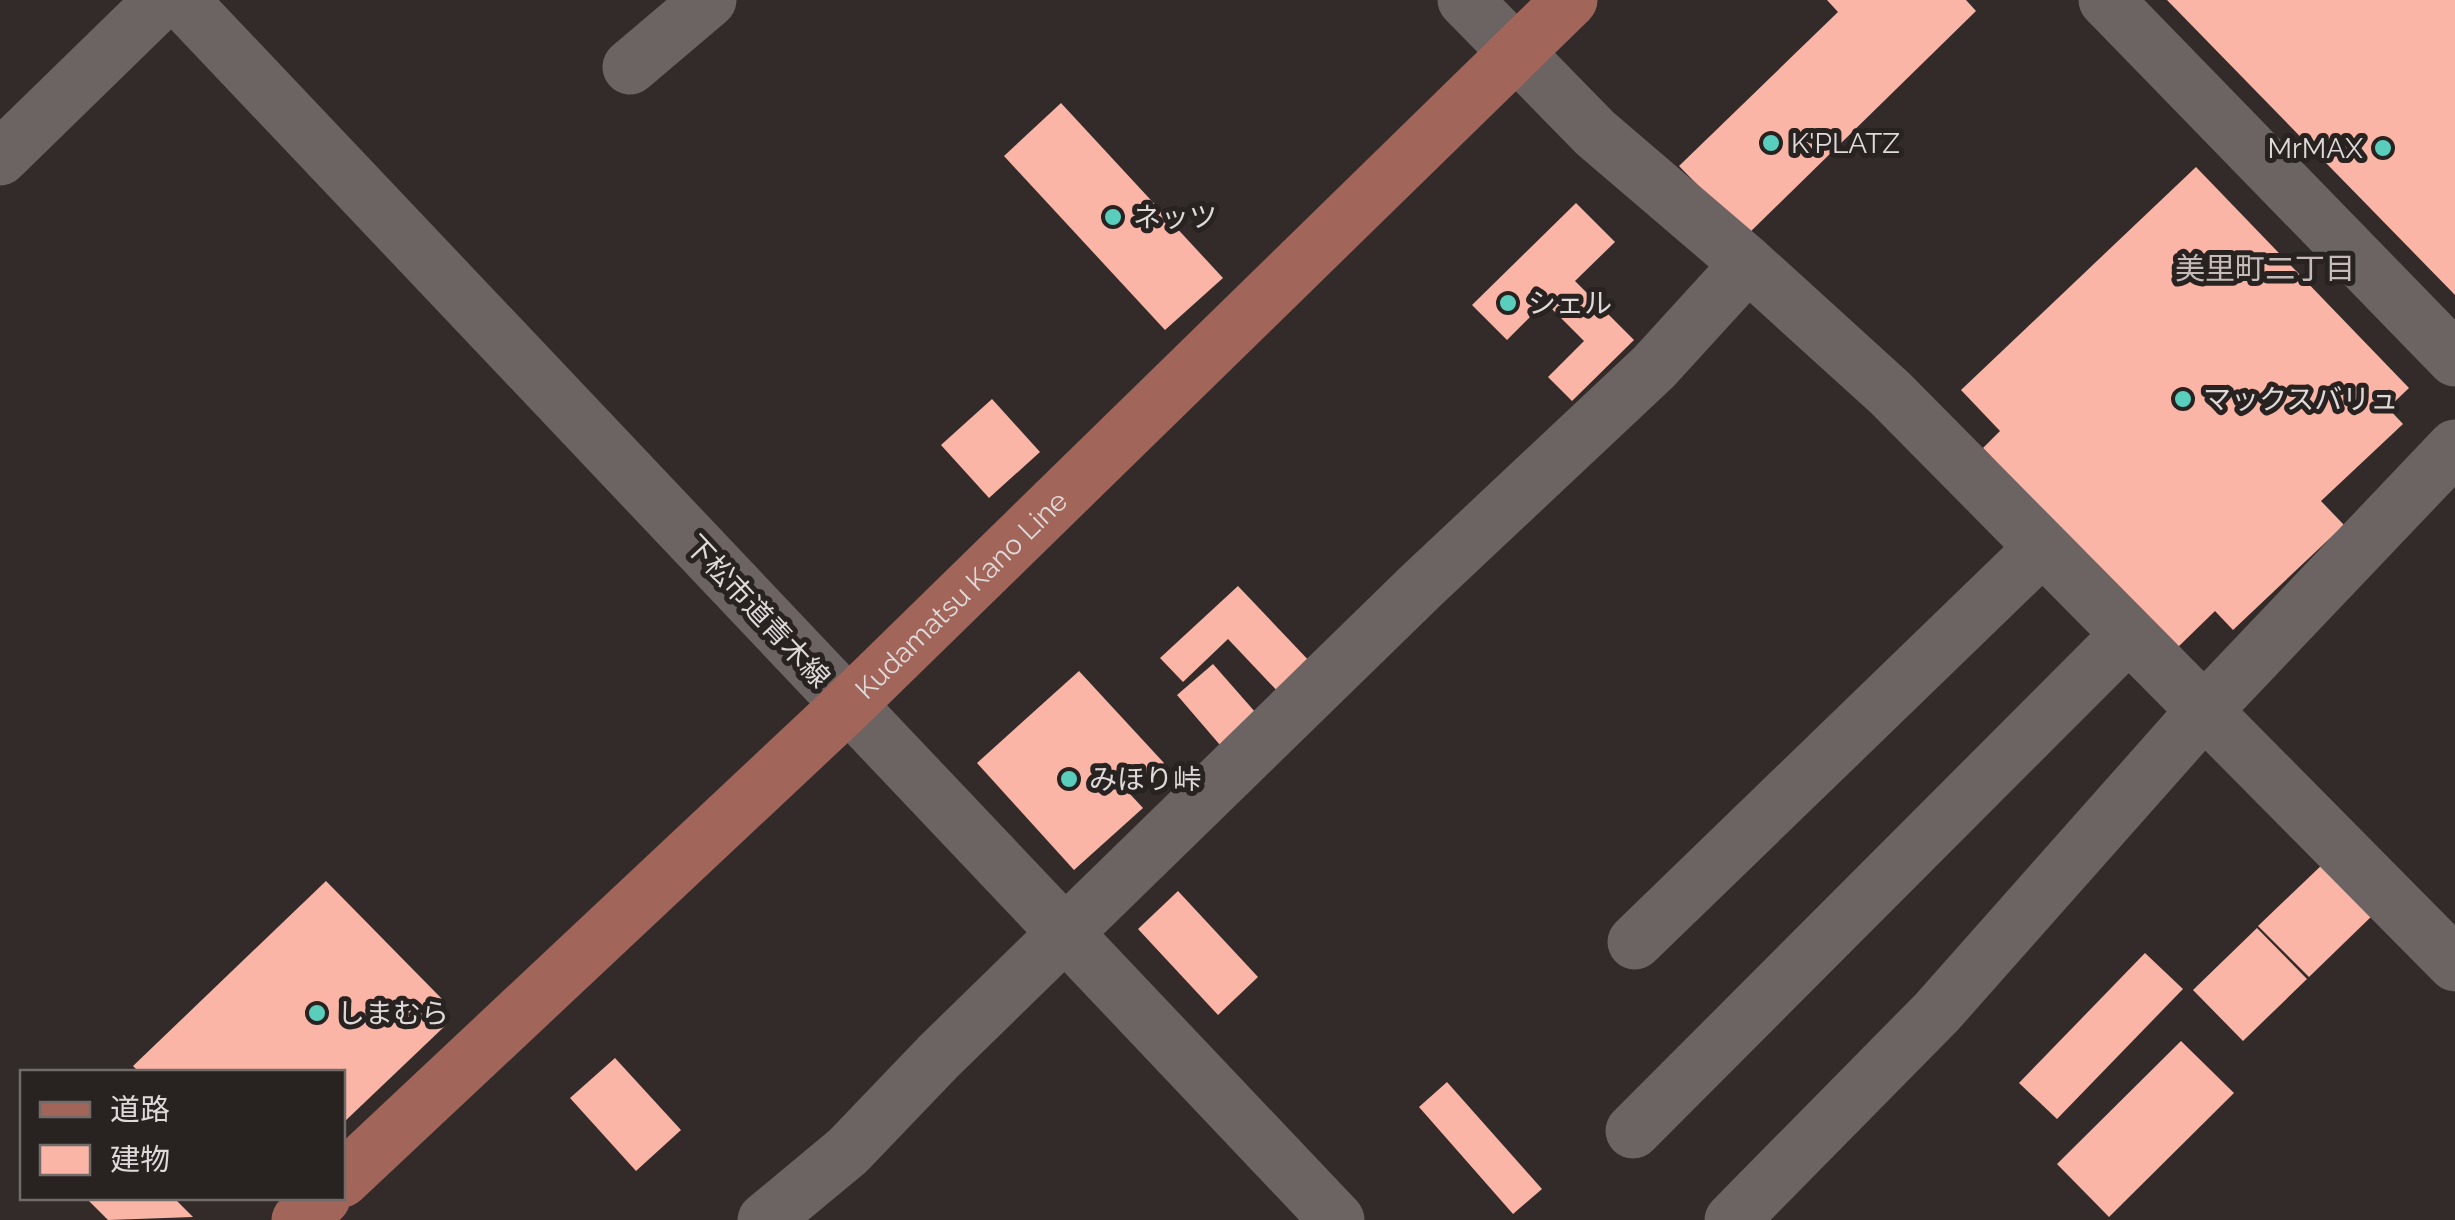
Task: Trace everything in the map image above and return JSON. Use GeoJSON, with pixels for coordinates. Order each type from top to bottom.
{"type":"FeatureCollection","features":[{"type":"Feature","properties":{"kind":"main road","name":"Kudamatsu Kano Line"},"geometry":{"type":"LineString","coordinates":[[345,1177],[847,706],[1570,0]]}},
{"type":"Feature","properties":{"kind":"main road"},"geometry":{"type":"LineString","coordinates":[[300,1220],[322,1200]]}},
{"type":"Feature","properties":{"kind":"street"},"geometry":{"type":"LineString","coordinates":[[0,158],[162,0]]}},
{"type":"Feature","properties":{"kind":"street","name":"下松市道青木線"},"geometry":{"type":"LineString","coordinates":[[181,0],[1337,1220]]}},
{"type":"Feature","properties":{"kind":"street"},"geometry":{"type":"LineString","coordinates":[[630,67],[709,0]]}},
{"type":"Feature","properties":{"kind":"street"},"geometry":{"type":"LineString","coordinates":[[1466,0],[1595,134],[1748,264],[1890,393],[2202,713],[2455,964]]}},
{"type":"Feature","properties":{"kind":"street"},"geometry":{"type":"LineString","coordinates":[[2106,0],[2455,359]]}},
{"type":"Feature","properties":{"kind":"street"},"geometry":{"type":"LineString","coordinates":[[765,1220],[848,1151],[1421,586],[1654,367],[1748,264]]}},
{"type":"Feature","properties":{"kind":"street"},"geometry":{"type":"LineString","coordinates":[[1732,1220],[1937,1012],[2202,713],[2455,447]]}},
{"type":"Feature","properties":{"kind":"street"},"geometry":{"type":"LineString","coordinates":[[1635,942],[2041,549]]}},
{"type":"Feature","properties":{"kind":"street"},"geometry":{"type":"LineString","coordinates":[[1633,1130],[2128,635]]}},
{"type":"Feature","properties":{"kind":"building"},"geometry":{"type":"Polygon","coordinates":[[[1827,0],[1966,0],[1976,11],[1747,235],[1679,166],[1838,12],[1827,0]]]}},
{"type":"Feature","properties":{"kind":"building","name":"MrMAX"},"geometry":{"type":"Polygon","coordinates":[[[2167,0],[2455,0],[2455,295],[2167,0]]]}},
{"type":"Feature","properties":{"kind":"building","name":"ネッツ"},"geometry":{"type":"Polygon","coordinates":[[[1061,103],[1223,278],[1165,330],[1004,156],[1061,103]]]}},
{"type":"Feature","properties":{"kind":"building","name":"マックスバリュ"},"geometry":{"type":"Polygon","coordinates":[[[2196,167],[2409,388],[2388,408],[2403,424],[2321,501],[2344,525],[2233,630],[2215,611],[2176,649],[1983,448],[2000,431],[1961,390],[2196,167]]]}},
{"type":"Feature","properties":{"kind":"building","name":"シェル"},"geometry":{"type":"Polygon","coordinates":[[[1576,203],[1615,242],[1575,281],[1634,340],[1572,401],[1548,377],[1584,341],[1545,302],[1507,340],[1472,305],[1576,203]]]}},
{"type":"Feature","properties":{"kind":"building"},"geometry":{"type":"Polygon","coordinates":[[[992,399],[1040,452],[989,498],[941,445],[992,399]]]}},
{"type":"Feature","properties":{"kind":"building"},"geometry":{"type":"Polygon","coordinates":[[[1238,586],[1314,666],[1282,696],[1228,639],[1183,682],[1160,658],[1238,586]]]}},
{"type":"Feature","properties":{"kind":"building"},"geometry":{"type":"Polygon","coordinates":[[[1213,664],[1256,713],[1220,745],[1177,695],[1213,664]]]}},
{"type":"Feature","properties":{"kind":"building","name":"みほり峠"},"geometry":{"type":"Polygon","coordinates":[[[1079,671],[1164,763],[1130,794],[1143,808],[1074,870],[977,763],[1079,671]]]}},
{"type":"Feature","properties":{"kind":"building"},"geometry":{"type":"Polygon","coordinates":[[[2325,862],[2375,913],[2309,977],[2258,926],[2325,862]]]}},
{"type":"Feature","properties":{"kind":"building","name":"しまむら"},"geometry":{"type":"Polygon","coordinates":[[[326,881],[444,1001],[447,1024],[345,1121],[345,1070],[137,1070],[133,1066],[326,881]]]}},
{"type":"Feature","properties":{"kind":"building"},"geometry":{"type":"Polygon","coordinates":[[[1178,891],[1258,977],[1218,1015],[1138,929],[1178,891]]]}},
{"type":"Feature","properties":{"kind":"building"},"geometry":{"type":"Polygon","coordinates":[[[2257,928],[2307,979],[2243,1041],[2193,990],[2257,928]]]}},
{"type":"Feature","properties":{"kind":"building"},"geometry":{"type":"Polygon","coordinates":[[[2145,953],[2183,989],[2057,1119],[2019,1083],[2145,953]]]}},
{"type":"Feature","properties":{"kind":"building"},"geometry":{"type":"Polygon","coordinates":[[[2181,1041],[2234,1093],[2109,1217],[2057,1164],[2181,1041]]]}},
{"type":"Feature","properties":{"kind":"building"},"geometry":{"type":"Polygon","coordinates":[[[615,1058],[681,1130],[636,1171],[570,1098],[615,1058]]]}},
{"type":"Feature","properties":{"kind":"building"},"geometry":{"type":"Polygon","coordinates":[[[1447,1082],[1542,1189],[1513,1214],[1419,1107],[1447,1082]]]}},
{"type":"Feature","properties":{"kind":"building"},"geometry":{"type":"Polygon","coordinates":[[[88,1200],[176,1200],[193,1217],[108,1220],[88,1200]]]}},
{"type":"Feature","properties":{"kind":"place","name":"K'PLATZ"},"geometry":{"type":"Point","coordinates":[1771,143]}},
{"type":"Feature","properties":{"kind":"place","name":"MrMAX"},"geometry":{"type":"Point","coordinates":[2383,148]}},
{"type":"Feature","properties":{"kind":"place","name":"ネッツ"},"geometry":{"type":"Point","coordinates":[1113,217]}},
{"type":"Feature","properties":{"kind":"place","name":"シェル"},"geometry":{"type":"Point","coordinates":[1508,303]}},
{"type":"Feature","properties":{"kind":"place","name":"マックスバリュ"},"geometry":{"type":"Point","coordinates":[2183,399]}},
{"type":"Feature","properties":{"kind":"place","name":"みほり峠"},"geometry":{"type":"Point","coordinates":[1069,779]}},
{"type":"Feature","properties":{"kind":"place","name":"しまむら"},"geometry":{"type":"Point","coordinates":[317,1013]}},
{"type":"Feature","properties":{"kind":"district","name":"美里町二丁目"},"geometry":{"type":"Point","coordinates":[2265,269]}}]}
